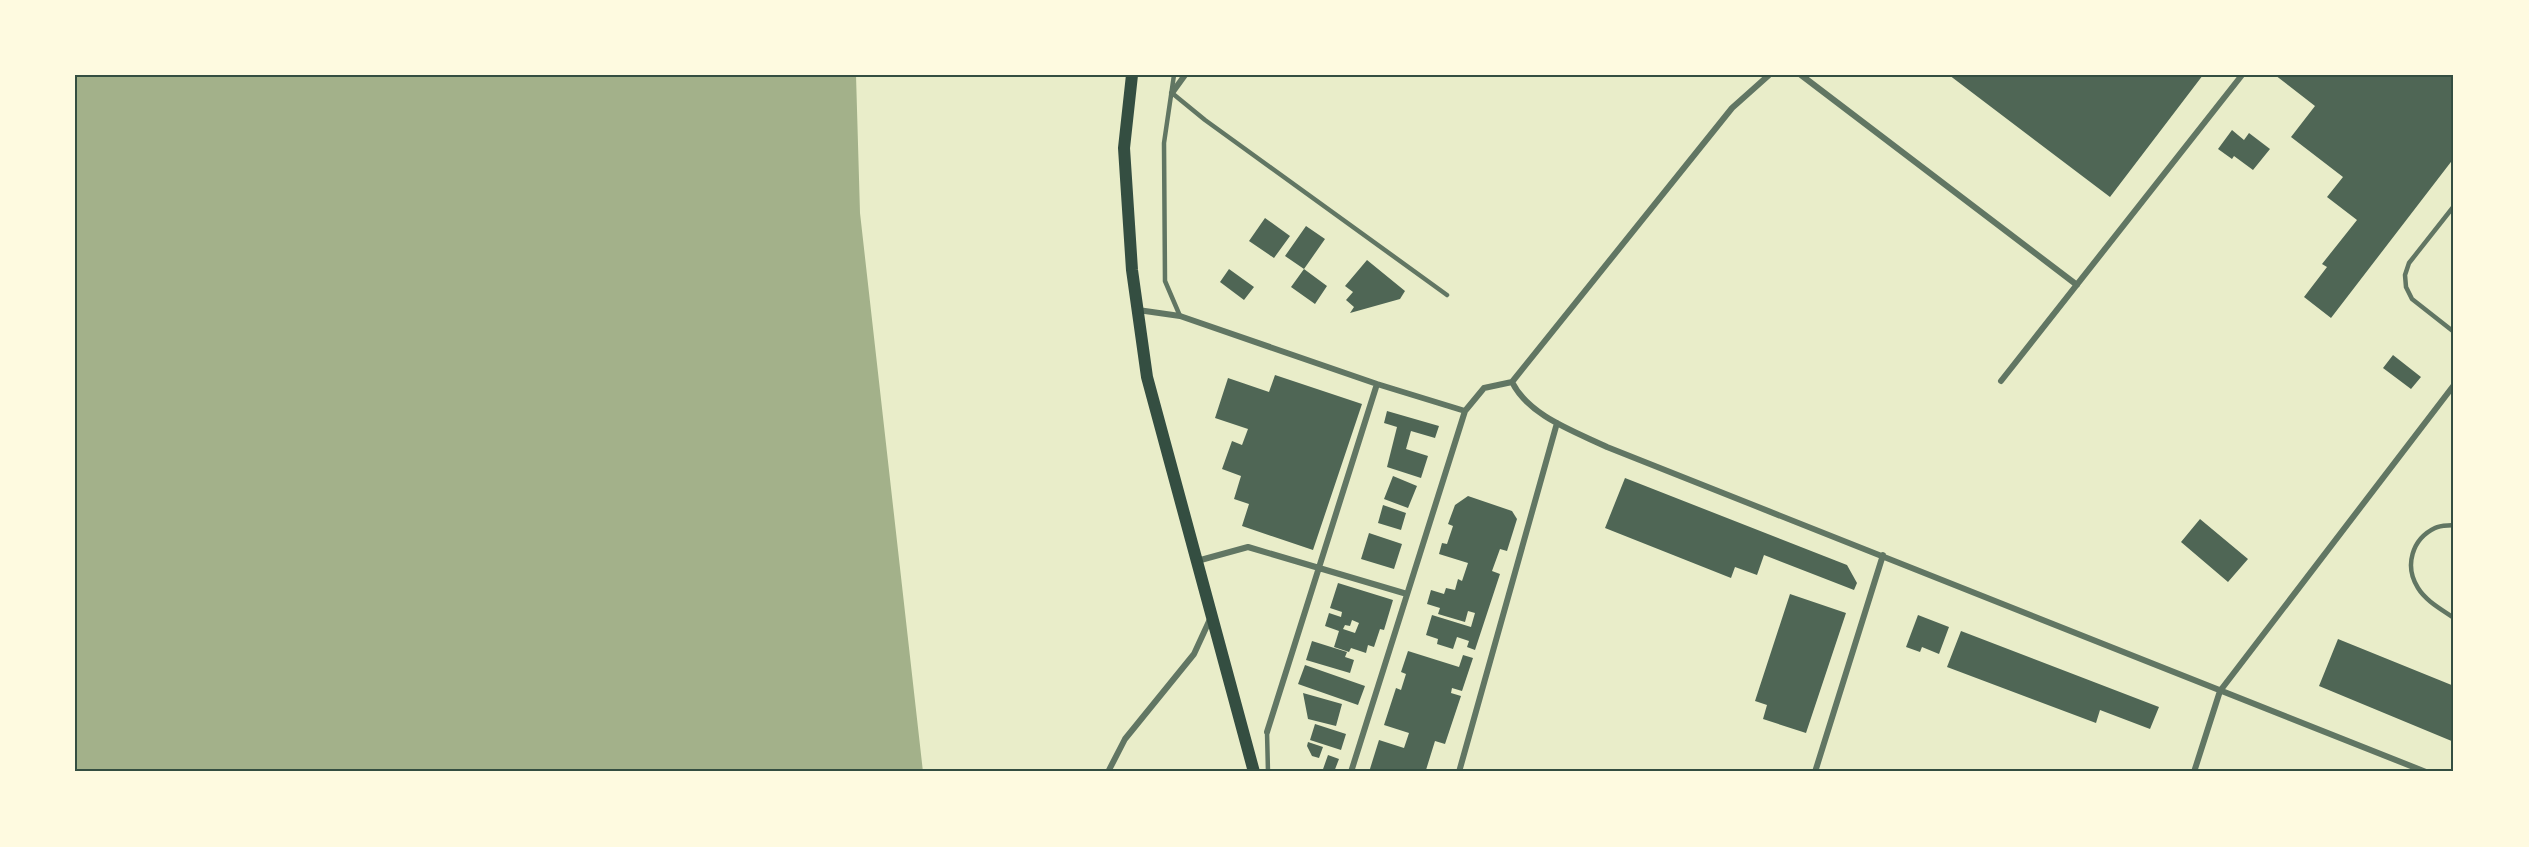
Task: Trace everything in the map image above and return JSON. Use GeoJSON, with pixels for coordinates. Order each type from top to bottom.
{"type":"FeatureCollection","features":[{"type":"Feature","properties":{"kind":"main road"},"geometry":{"type":"LineString","coordinates":[[1132,75],[1124,148],[1132,270],[1147,377],[1254,772]]}},
{"type":"Feature","properties":{"kind":"street"},"geometry":{"type":"LineString","coordinates":[[1172,93],[1185,75]]}},
{"type":"Feature","properties":{"kind":"street"},"geometry":{"type":"LineString","coordinates":[[1351,772],[1465,411],[1484,388],[1512,382],[1732,108],[1769,75]]}},
{"type":"Feature","properties":{"kind":"street"},"geometry":{"type":"LineString","coordinates":[[1801,75],[2077,285]]}},
{"type":"Feature","properties":{"kind":"street"},"geometry":{"type":"LineString","coordinates":[[2001,381],[2242,75]]}},
{"type":"Feature","properties":{"kind":"street"},"geometry":{"type":"LineString","coordinates":[[1137,310],[1180,316],[1377,384],[1465,411]]}},
{"type":"Feature","properties":{"kind":"street"},"geometry":{"type":"LineString","coordinates":[[1512,382],[1520,397],[1557,423],[1607,447],[2426,772]]}},
{"type":"Feature","properties":{"kind":"street"},"geometry":{"type":"LineString","coordinates":[[1267,732],[1377,384]]}},
{"type":"Feature","properties":{"kind":"street"},"geometry":{"type":"LineString","coordinates":[[2194,772],[2220,692],[2454,385]]}},
{"type":"Feature","properties":{"kind":"street"},"geometry":{"type":"LineString","coordinates":[[1459,772],[1557,423]]}},
{"type":"Feature","properties":{"kind":"street"},"geometry":{"type":"LineString","coordinates":[[1196,561],[1248,547],[1319,566],[1407,594]]}},
{"type":"Feature","properties":{"kind":"street"},"geometry":{"type":"LineString","coordinates":[[1815,772],[1883,555]]}},
{"type":"Feature","properties":{"kind":"street"},"geometry":{"type":"LineString","coordinates":[[1108,772],[1125,739],[1194,654],[1212,617]]}},
{"type":"Feature","properties":{"kind":"lane"},"geometry":{"type":"LineString","coordinates":[[1174,75],[1164,143],[1165,281],[1180,316]]}},
{"type":"Feature","properties":{"kind":"lane"},"geometry":{"type":"LineString","coordinates":[[1172,93],[1215,128],[1447,295]]}},
{"type":"Feature","properties":{"kind":"lane"},"geometry":{"type":"LineString","coordinates":[[2454,206],[2409,263],[2405,275],[2406,287],[2412,299],[2454,332]]}},
{"type":"Feature","properties":{"kind":"lane"},"geometry":{"type":"LineString","coordinates":[[2454,525],[2437,526],[2424,535],[2411,558],[2411,573],[2416,587],[2425,598],[2454,618]]}},
{"type":"Feature","properties":{"kind":"lane"},"geometry":{"type":"LineString","coordinates":[[1267,732],[1268,772]]}},
{"type":"Feature","properties":{"kind":"shaded area"},"geometry":{"type":"Polygon","coordinates":[[[75,75],[856,75],[860,213],[923,772],[75,772],[75,75]]]}},
{"type":"Feature","properties":{"kind":"building"},"geometry":{"type":"Polygon","coordinates":[[[1949,75],[2203,75],[2110,197],[1949,75]]]}},
{"type":"Feature","properties":{"kind":"building"},"geometry":{"type":"Polygon","coordinates":[[[2275,75],[2454,75],[2454,158],[2331,318],[2304,297],[2327,267],[2322,264],[2357,220],[2327,197],[2343,177],[2291,137],[2315,106],[2275,75]]]}},
{"type":"Feature","properties":{"kind":"building"},"geometry":{"type":"Polygon","coordinates":[[[2232,130],[2244,140],[2249,133],[2270,149],[2253,170],[2234,156],[2232,159],[2218,149],[2232,130]]]}},
{"type":"Feature","properties":{"kind":"building"},"geometry":{"type":"Polygon","coordinates":[[[1265,218],[1290,236],[1274,258],[1249,241],[1265,218]]]}},
{"type":"Feature","properties":{"kind":"building"},"geometry":{"type":"Polygon","coordinates":[[[1306,226],[1325,239],[1304,269],[1285,256],[1306,226]]]}},
{"type":"Feature","properties":{"kind":"building"},"geometry":{"type":"Polygon","coordinates":[[[1367,260],[1405,291],[1400,299],[1350,313],[1354,307],[1346,300],[1353,292],[1345,286],[1367,260]]]}},
{"type":"Feature","properties":{"kind":"building"},"geometry":{"type":"Polygon","coordinates":[[[1229,269],[1254,287],[1244,300],[1220,282],[1229,269]]]}},
{"type":"Feature","properties":{"kind":"building"},"geometry":{"type":"Polygon","coordinates":[[[1304,269],[1327,286],[1315,304],[1291,287],[1304,269]]]}},
{"type":"Feature","properties":{"kind":"building"},"geometry":{"type":"Polygon","coordinates":[[[2393,355],[2421,377],[2411,389],[2383,368],[2393,355]]]}},
{"type":"Feature","properties":{"kind":"building"},"geometry":{"type":"Polygon","coordinates":[[[1275,375],[1362,404],[1313,550],[1242,526],[1249,504],[1234,499],[1241,476],[1222,469],[1232,441],[1242,445],[1248,429],[1215,418],[1228,378],[1269,392],[1275,375]]]}},
{"type":"Feature","properties":{"kind":"building"},"geometry":{"type":"Polygon","coordinates":[[[1387,411],[1439,426],[1435,438],[1411,431],[1406,449],[1428,456],[1421,478],[1387,467],[1397,427],[1384,423],[1387,411]]]}},
{"type":"Feature","properties":{"kind":"building"},"geometry":{"type":"Polygon","coordinates":[[[1393,476],[1417,486],[1408,508],[1384,499],[1393,476]]]}},
{"type":"Feature","properties":{"kind":"building"},"geometry":{"type":"Polygon","coordinates":[[[1625,478],[1847,565],[1857,583],[1854,590],[1764,555],[1757,575],[1735,567],[1731,578],[1605,528],[1625,478]]]}},
{"type":"Feature","properties":{"kind":"building"},"geometry":{"type":"Polygon","coordinates":[[[1468,496],[1512,511],[1517,519],[1507,551],[1500,549],[1492,571],[1500,574],[1475,650],[1467,647],[1469,641],[1457,637],[1453,649],[1437,644],[1438,639],[1426,635],[1432,615],[1471,627],[1475,613],[1468,611],[1465,622],[1438,614],[1440,608],[1427,604],[1431,590],[1444,594],[1446,588],[1455,590],[1458,579],[1462,581],[1468,563],[1439,554],[1442,543],[1447,544],[1453,526],[1448,524],[1455,505],[1468,496]]]}},
{"type":"Feature","properties":{"kind":"building"},"geometry":{"type":"Polygon","coordinates":[[[1383,505],[1406,513],[1401,530],[1378,523],[1383,505]]]}},
{"type":"Feature","properties":{"kind":"building"},"geometry":{"type":"Polygon","coordinates":[[[2200,519],[2248,559],[2228,582],[2181,542],[2200,519]]]}},
{"type":"Feature","properties":{"kind":"building"},"geometry":{"type":"Polygon","coordinates":[[[1369,533],[1402,544],[1394,569],[1361,559],[1369,533]]]}},
{"type":"Feature","properties":{"kind":"building"},"geometry":{"type":"Polygon","coordinates":[[[1338,583],[1393,600],[1384,630],[1380,629],[1374,647],[1368,645],[1366,653],[1351,648],[1349,652],[1334,647],[1339,631],[1325,626],[1329,613],[1341,617],[1342,612],[1330,608],[1338,583]],[[1352,620],[1350,626],[1345,625],[1343,629],[1355,633],[1359,623],[1352,620]]]}},
{"type":"Feature","properties":{"kind":"building"},"geometry":{"type":"Polygon","coordinates":[[[1790,594],[1846,613],[1806,733],[1763,719],[1767,705],[1755,701],[1790,594]]]}},
{"type":"Feature","properties":{"kind":"building"},"geometry":{"type":"Polygon","coordinates":[[[1918,615],[1949,627],[1939,654],[1922,647],[1920,652],[1906,647],[1918,615]]]}},
{"type":"Feature","properties":{"kind":"building"},"geometry":{"type":"Polygon","coordinates":[[[1961,631],[2159,707],[2150,729],[2100,710],[2096,723],[1947,667],[1961,631]]]}},
{"type":"Feature","properties":{"kind":"building"},"geometry":{"type":"Polygon","coordinates":[[[2338,639],[2454,686],[2454,742],[2319,686],[2338,639]]]}},
{"type":"Feature","properties":{"kind":"building"},"geometry":{"type":"Polygon","coordinates":[[[1312,641],[1347,652],[1345,657],[1354,660],[1350,673],[1306,660],[1312,641]]]}},
{"type":"Feature","properties":{"kind":"building"},"geometry":{"type":"Polygon","coordinates":[[[1408,651],[1459,667],[1463,655],[1473,658],[1462,691],[1452,688],[1451,693],[1461,696],[1445,744],[1435,741],[1426,770],[1432,772],[1369,772],[1379,740],[1404,748],[1409,733],[1384,725],[1396,688],[1401,690],[1406,674],[1401,672],[1408,651]]]}},
{"type":"Feature","properties":{"kind":"building"},"geometry":{"type":"Polygon","coordinates":[[[1305,665],[1365,686],[1358,705],[1298,684],[1305,665]]]}},
{"type":"Feature","properties":{"kind":"building"},"geometry":{"type":"Polygon","coordinates":[[[1303,693],[1342,704],[1336,726],[1308,719],[1303,693]]]}},
{"type":"Feature","properties":{"kind":"building"},"geometry":{"type":"Polygon","coordinates":[[[1315,724],[1346,734],[1341,750],[1310,740],[1315,724]]]}},
{"type":"Feature","properties":{"kind":"building"},"geometry":{"type":"Polygon","coordinates":[[[1308,742],[1323,747],[1319,758],[1312,756],[1307,746],[1308,742]]]}},
{"type":"Feature","properties":{"kind":"building"},"geometry":{"type":"Polygon","coordinates":[[[1328,755],[1339,759],[1334,772],[1322,772],[1328,755]]]}}]}
